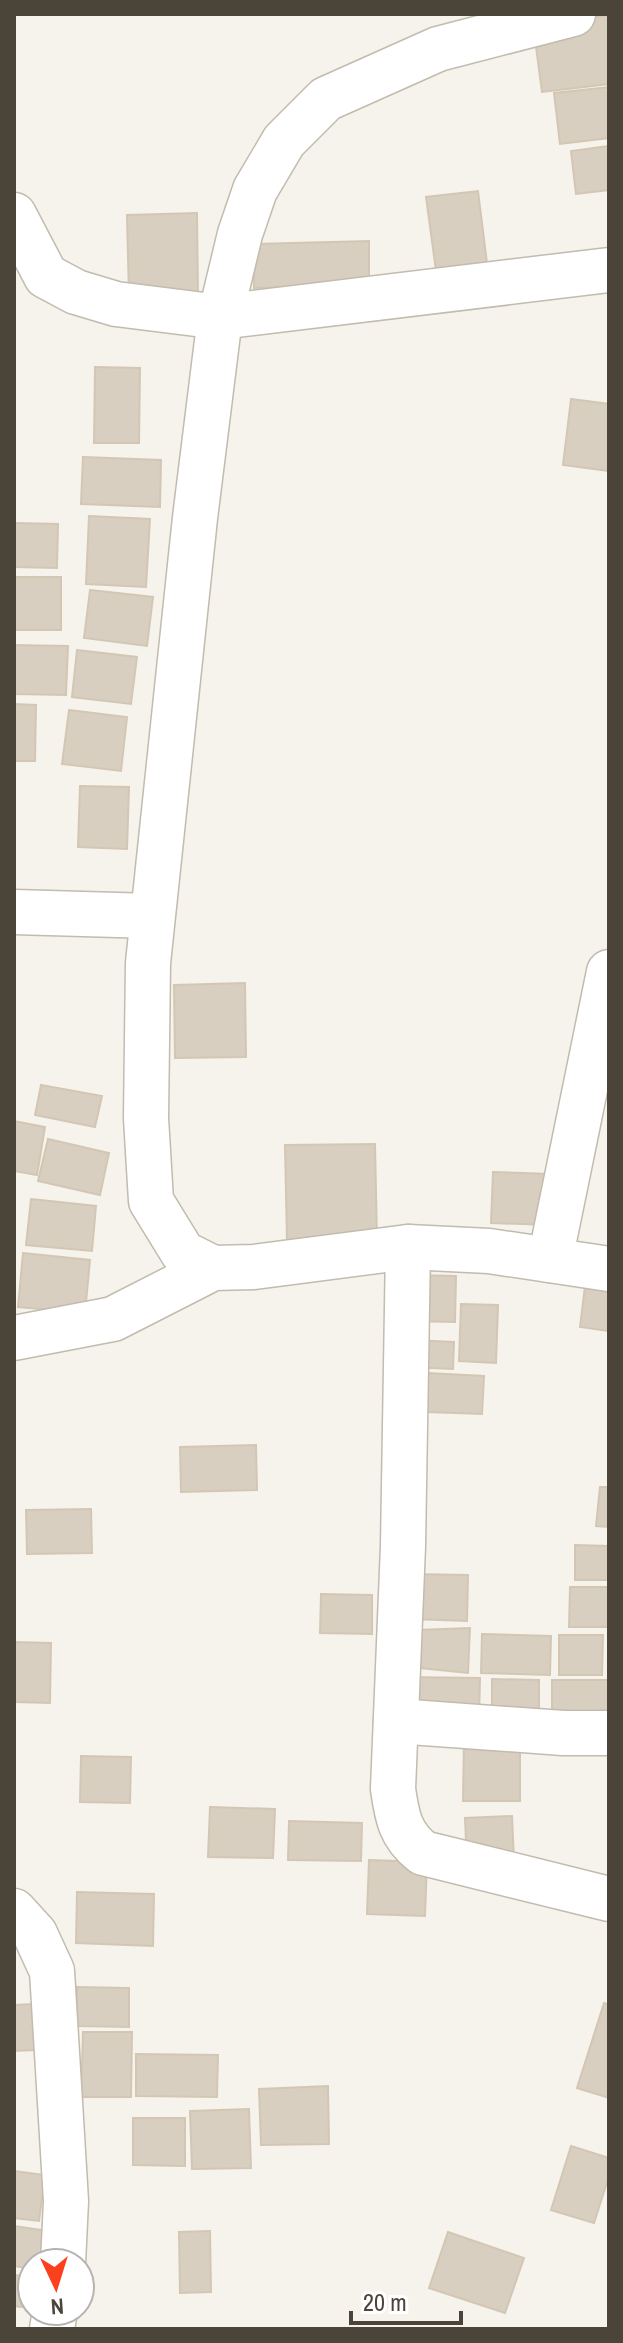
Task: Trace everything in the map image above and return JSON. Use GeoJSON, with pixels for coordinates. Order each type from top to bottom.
{"type":"FeatureCollection","features":[{"type":"Feature","properties":{"kind":"street"},"geometry":{"type":"LineString","coordinates":[[213,1268],[183,1253],[151,1201],[146,1118],[152,916],[191,550],[220,317],[240,234],[255,190],[284,141],[326,99],[438,49],[554,16]]}},
{"type":"Feature","properties":{"kind":"street"},"geometry":{"type":"LineString","coordinates":[[14,215],[30,283],[116,304],[220,317],[609,270]]}},
{"type":"Feature","properties":{"kind":"street"},"geometry":{"type":"LineString","coordinates":[[14,912],[152,916]]}},
{"type":"Feature","properties":{"kind":"street"},"geometry":{"type":"LineString","coordinates":[[550,1260],[609,972]]}},
{"type":"Feature","properties":{"kind":"street"},"geometry":{"type":"LineString","coordinates":[[408,1247],[393,1789],[397,1818],[405,1839],[423,1853],[609,1899]]}},
{"type":"Feature","properties":{"kind":"street"},"geometry":{"type":"LineString","coordinates":[[14,1338],[113,1319],[213,1268],[254,1267],[408,1247],[489,1251],[609,1269]]}},
{"type":"Feature","properties":{"kind":"street"},"geometry":{"type":"LineString","coordinates":[[396,1721],[563,1733],[609,1733]]}},
{"type":"Feature","properties":{"kind":"street"},"geometry":{"type":"LineString","coordinates":[[14,1911],[35,1934],[52,1971],[66,2201],[64,2247]]}},
{"type":"Feature","properties":{"kind":"building"},"geometry":{"type":"Polygon","coordinates":[[[609,15],[609,84],[542,92],[533,24],[609,15]]]}},
{"type":"Feature","properties":{"kind":"building"},"geometry":{"type":"Polygon","coordinates":[[[609,87],[609,138],[560,144],[554,93],[609,87]]]}},
{"type":"Feature","properties":{"kind":"building"},"geometry":{"type":"Polygon","coordinates":[[[609,146],[609,190],[576,194],[571,151],[609,146]]]}},
{"type":"Feature","properties":{"kind":"building"},"geometry":{"type":"Polygon","coordinates":[[[478,191],[488,271],[437,278],[426,197],[478,191]]]}},
{"type":"Feature","properties":{"kind":"building"},"geometry":{"type":"Polygon","coordinates":[[[197,213],[198,297],[129,298],[127,215],[197,213]]]}},
{"type":"Feature","properties":{"kind":"building"},"geometry":{"type":"Polygon","coordinates":[[[369,241],[369,285],[254,288],[253,244],[369,241]]]}},
{"type":"Feature","properties":{"kind":"building"},"geometry":{"type":"Polygon","coordinates":[[[95,367],[140,368],[139,443],[94,443],[95,367]]]}},
{"type":"Feature","properties":{"kind":"building"},"geometry":{"type":"Polygon","coordinates":[[[571,399],[609,404],[609,471],[563,465],[571,399]]]}},
{"type":"Feature","properties":{"kind":"building"},"geometry":{"type":"Polygon","coordinates":[[[83,457],[161,460],[160,507],[81,504],[83,457]]]}},
{"type":"Feature","properties":{"kind":"building"},"geometry":{"type":"Polygon","coordinates":[[[89,516],[150,519],[146,587],[86,584],[89,516]]]}},
{"type":"Feature","properties":{"kind":"building"},"geometry":{"type":"Polygon","coordinates":[[[14,523],[58,524],[57,568],[14,567],[14,523]]]}},
{"type":"Feature","properties":{"kind":"building"},"geometry":{"type":"Polygon","coordinates":[[[14,577],[61,577],[61,630],[14,630],[14,577]]]}},
{"type":"Feature","properties":{"kind":"building"},"geometry":{"type":"Polygon","coordinates":[[[90,590],[153,597],[147,646],[84,638],[90,590]]]}},
{"type":"Feature","properties":{"kind":"building"},"geometry":{"type":"Polygon","coordinates":[[[14,645],[68,646],[66,695],[14,694],[14,645]]]}},
{"type":"Feature","properties":{"kind":"building"},"geometry":{"type":"Polygon","coordinates":[[[77,650],[137,657],[131,704],[72,697],[77,650]]]}},
{"type":"Feature","properties":{"kind":"building"},"geometry":{"type":"Polygon","coordinates":[[[14,704],[36,705],[35,761],[14,761],[14,704]]]}},
{"type":"Feature","properties":{"kind":"building"},"geometry":{"type":"Polygon","coordinates":[[[69,710],[127,717],[121,771],[62,764],[69,710]]]}},
{"type":"Feature","properties":{"kind":"building"},"geometry":{"type":"Polygon","coordinates":[[[80,786],[129,787],[127,849],[78,847],[80,786]]]}},
{"type":"Feature","properties":{"kind":"building"},"geometry":{"type":"Polygon","coordinates":[[[245,983],[246,1057],[175,1058],[174,985],[245,983]]]}},
{"type":"Feature","properties":{"kind":"building"},"geometry":{"type":"Polygon","coordinates":[[[41,1085],[102,1096],[95,1127],[35,1115],[41,1085]]]}},
{"type":"Feature","properties":{"kind":"building"},"geometry":{"type":"Polygon","coordinates":[[[14,1121],[45,1127],[37,1175],[14,1171],[14,1121]]]}},
{"type":"Feature","properties":{"kind":"building"},"geometry":{"type":"Polygon","coordinates":[[[48,1139],[109,1153],[100,1195],[38,1181],[48,1139]]]}},
{"type":"Feature","properties":{"kind":"building"},"geometry":{"type":"Polygon","coordinates":[[[375,1144],[377,1239],[287,1241],[285,1145],[375,1144]]]}},
{"type":"Feature","properties":{"kind":"building"},"geometry":{"type":"Polygon","coordinates":[[[493,1172],[551,1174],[549,1225],[491,1223],[493,1172]]]}},
{"type":"Feature","properties":{"kind":"building"},"geometry":{"type":"Polygon","coordinates":[[[31,1199],[96,1206],[92,1251],[26,1245],[31,1199]]]}},
{"type":"Feature","properties":{"kind":"building"},"geometry":{"type":"Polygon","coordinates":[[[23,1253],[90,1260],[85,1313],[18,1307],[23,1253]]]}},
{"type":"Feature","properties":{"kind":"building"},"geometry":{"type":"Polygon","coordinates":[[[412,1275],[456,1276],[455,1322],[411,1321],[412,1275]]]}},
{"type":"Feature","properties":{"kind":"building"},"geometry":{"type":"Polygon","coordinates":[[[586,1278],[609,1281],[609,1331],[580,1327],[586,1278]]]}},
{"type":"Feature","properties":{"kind":"building"},"geometry":{"type":"Polygon","coordinates":[[[461,1304],[498,1305],[496,1363],[459,1361],[461,1304]]]}},
{"type":"Feature","properties":{"kind":"building"},"geometry":{"type":"Polygon","coordinates":[[[410,1340],[454,1342],[453,1369],[409,1367],[410,1340]]]}},
{"type":"Feature","properties":{"kind":"building"},"geometry":{"type":"Polygon","coordinates":[[[428,1373],[484,1376],[482,1414],[427,1412],[428,1373]]]}},
{"type":"Feature","properties":{"kind":"building"},"geometry":{"type":"Polygon","coordinates":[[[256,1445],[257,1490],[181,1492],[180,1447],[256,1445]]]}},
{"type":"Feature","properties":{"kind":"building"},"geometry":{"type":"Polygon","coordinates":[[[600,1487],[609,1487],[609,1527],[596,1526],[600,1487]]]}},
{"type":"Feature","properties":{"kind":"building"},"geometry":{"type":"Polygon","coordinates":[[[91,1509],[92,1553],[27,1554],[26,1510],[91,1509]]]}},
{"type":"Feature","properties":{"kind":"building"},"geometry":{"type":"Polygon","coordinates":[[[575,1545],[609,1546],[609,1580],[575,1580],[575,1545]]]}},
{"type":"Feature","properties":{"kind":"building"},"geometry":{"type":"Polygon","coordinates":[[[412,1574],[468,1575],[467,1621],[410,1619],[412,1574]]]}},
{"type":"Feature","properties":{"kind":"building"},"geometry":{"type":"Polygon","coordinates":[[[570,1587],[609,1587],[609,1627],[569,1627],[570,1587]]]}},
{"type":"Feature","properties":{"kind":"building"},"geometry":{"type":"Polygon","coordinates":[[[321,1594],[372,1595],[372,1634],[320,1633],[321,1594]]]}},
{"type":"Feature","properties":{"kind":"building"},"geometry":{"type":"Polygon","coordinates":[[[470,1628],[468,1673],[410,1667],[416,1630],[470,1628]]]}},
{"type":"Feature","properties":{"kind":"building"},"geometry":{"type":"Polygon","coordinates":[[[482,1634],[551,1636],[550,1675],[481,1673],[482,1634]]]}},
{"type":"Feature","properties":{"kind":"building"},"geometry":{"type":"Polygon","coordinates":[[[559,1635],[603,1635],[602,1675],[559,1675],[559,1635]]]}},
{"type":"Feature","properties":{"kind":"building"},"geometry":{"type":"Polygon","coordinates":[[[14,1642],[51,1643],[50,1703],[14,1702],[14,1642]]]}},
{"type":"Feature","properties":{"kind":"building"},"geometry":{"type":"Polygon","coordinates":[[[405,1677],[480,1678],[479,1720],[405,1719],[405,1677]]]}},
{"type":"Feature","properties":{"kind":"building"},"geometry":{"type":"Polygon","coordinates":[[[492,1679],[539,1680],[539,1722],[492,1722],[492,1679]]]}},
{"type":"Feature","properties":{"kind":"building"},"geometry":{"type":"Polygon","coordinates":[[[552,1680],[609,1680],[609,1728],[552,1728],[552,1680]]]}},
{"type":"Feature","properties":{"kind":"building"},"geometry":{"type":"Polygon","coordinates":[[[464,1738],[520,1739],[520,1801],[463,1801],[464,1738]]]}},
{"type":"Feature","properties":{"kind":"building"},"geometry":{"type":"Polygon","coordinates":[[[81,1756],[131,1757],[130,1803],[80,1802],[81,1756]]]}},
{"type":"Feature","properties":{"kind":"building"},"geometry":{"type":"Polygon","coordinates":[[[210,1807],[275,1809],[273,1858],[208,1857],[210,1807]]]}},
{"type":"Feature","properties":{"kind":"building"},"geometry":{"type":"Polygon","coordinates":[[[512,1816],[514,1862],[467,1864],[465,1818],[512,1816]]]}},
{"type":"Feature","properties":{"kind":"building"},"geometry":{"type":"Polygon","coordinates":[[[289,1821],[362,1823],[361,1861],[288,1860],[289,1821]]]}},
{"type":"Feature","properties":{"kind":"building"},"geometry":{"type":"Polygon","coordinates":[[[369,1860],[427,1862],[425,1916],[367,1914],[369,1860]]]}},
{"type":"Feature","properties":{"kind":"building"},"geometry":{"type":"Polygon","coordinates":[[[77,1892],[154,1894],[153,1946],[76,1943],[77,1892]]]}},
{"type":"Feature","properties":{"kind":"building"},"geometry":{"type":"Polygon","coordinates":[[[77,1987],[129,1988],[129,2027],[77,2026],[77,1987]]]}},
{"type":"Feature","properties":{"kind":"building"},"geometry":{"type":"Polygon","coordinates":[[[604,2003],[609,2005],[609,2098],[577,2088],[604,2003]]]}},
{"type":"Feature","properties":{"kind":"building"},"geometry":{"type":"Polygon","coordinates":[[[34,2004],[35,2050],[14,2051],[14,2005],[34,2004]]]}},
{"type":"Feature","properties":{"kind":"building"},"geometry":{"type":"Polygon","coordinates":[[[83,2032],[132,2032],[131,2097],[81,2097],[83,2032]]]}},
{"type":"Feature","properties":{"kind":"building"},"geometry":{"type":"Polygon","coordinates":[[[136,2054],[218,2055],[217,2097],[136,2096],[136,2054]]]}},
{"type":"Feature","properties":{"kind":"building"},"geometry":{"type":"Polygon","coordinates":[[[328,2086],[329,2144],[261,2145],[259,2089],[328,2086]]]}},
{"type":"Feature","properties":{"kind":"building"},"geometry":{"type":"Polygon","coordinates":[[[249,2109],[251,2168],[192,2169],[190,2111],[249,2109]]]}},
{"type":"Feature","properties":{"kind":"building"},"geometry":{"type":"Polygon","coordinates":[[[133,2118],[185,2118],[185,2166],[133,2165],[133,2118]]]}},
{"type":"Feature","properties":{"kind":"building"},"geometry":{"type":"Polygon","coordinates":[[[571,2146],[609,2158],[609,2176],[594,2223],[551,2210],[571,2146]]]}},
{"type":"Feature","properties":{"kind":"building"},"geometry":{"type":"Polygon","coordinates":[[[14,2171],[45,2175],[39,2221],[14,2218],[14,2171]]]}},
{"type":"Feature","properties":{"kind":"building"},"geometry":{"type":"Polygon","coordinates":[[[14,2226],[49,2231],[46,2247],[16,2247],[14,2266],[14,2226]]]}},
{"type":"Feature","properties":{"kind":"building"},"geometry":{"type":"Polygon","coordinates":[[[210,2231],[211,2292],[180,2293],[179,2232],[210,2231]]]}},
{"type":"Feature","properties":{"kind":"building"},"geometry":{"type":"Polygon","coordinates":[[[448,2232],[524,2258],[505,2313],[429,2288],[448,2232]]]}},
{"type":"Feature","properties":{"kind":"building"},"geometry":{"type":"Polygon","coordinates":[[[14,2275],[16,2306],[14,2306],[14,2275]]]}}]}
